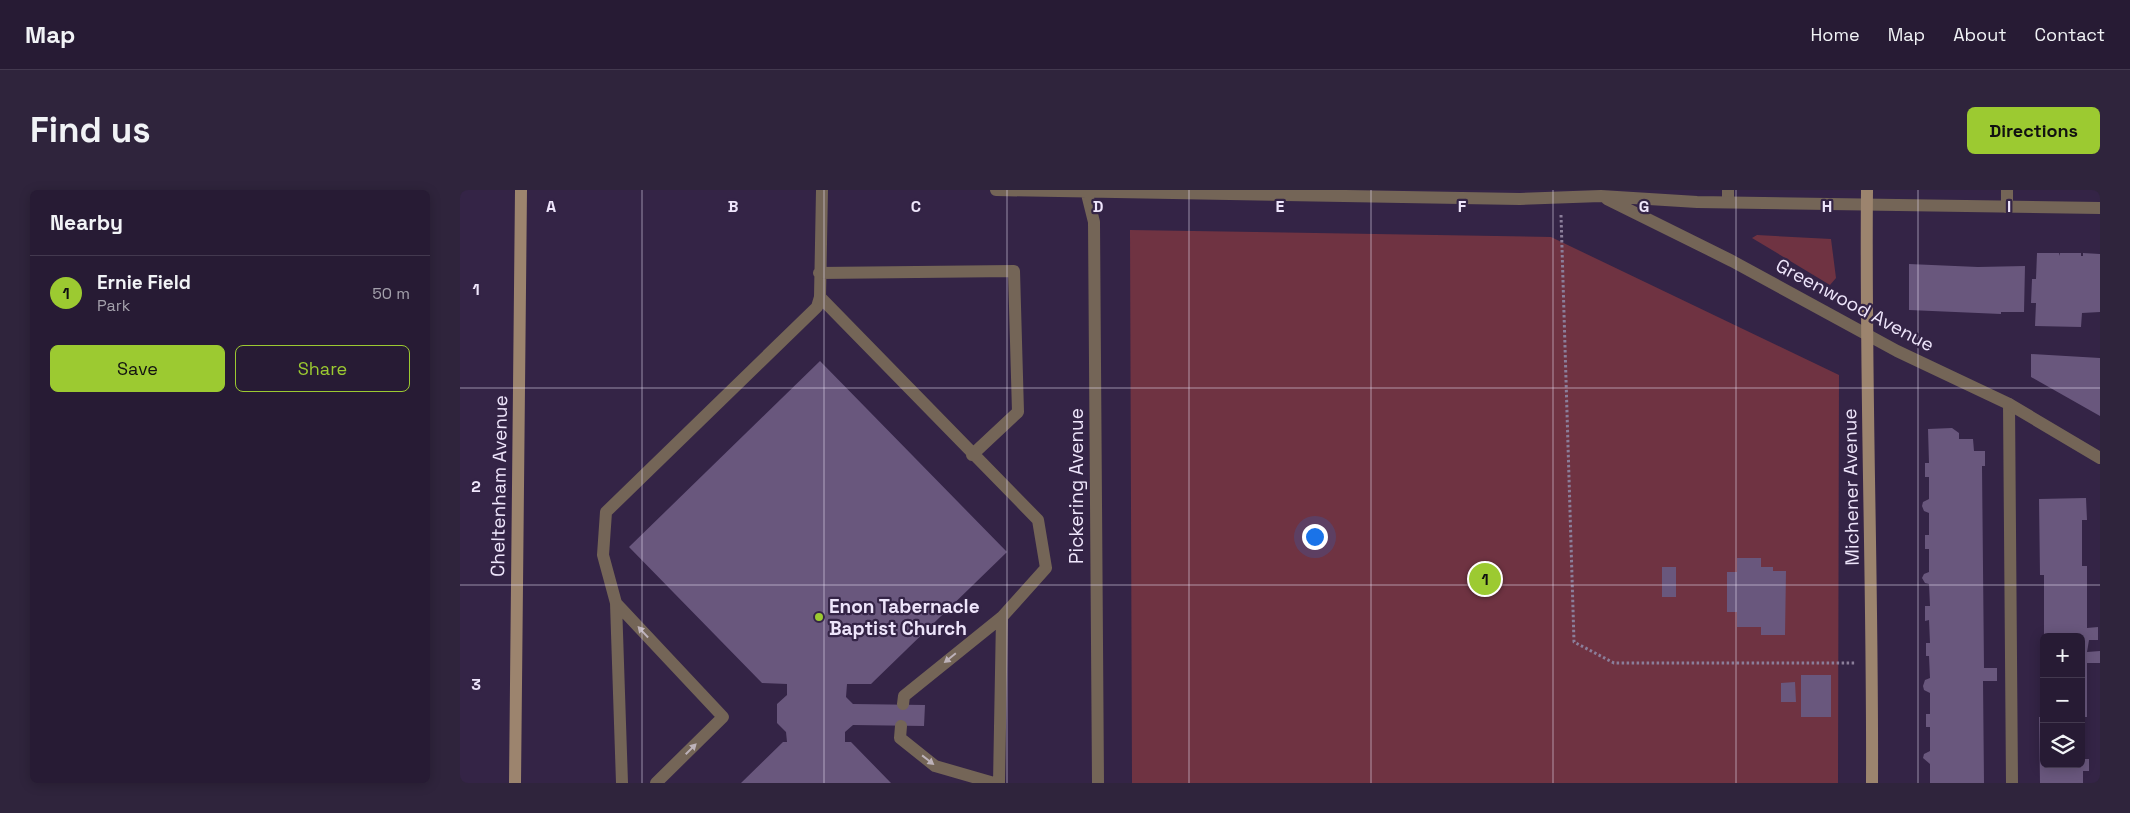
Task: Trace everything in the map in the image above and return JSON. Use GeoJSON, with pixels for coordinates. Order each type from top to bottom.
{"type":"FeatureCollection","features":[{"type":"Feature","properties":{"kind":"street","name":"Cheltenham Avenue"},"geometry":{"type":"LineString","coordinates":[[515,783],[521,190]]}},
{"type":"Feature","properties":{"kind":"street"},"geometry":{"type":"LineString","coordinates":[[622,783],[616,603],[602,555],[606,512],[810,316],[817,307],[820,297],[822,190]]}},
{"type":"Feature","properties":{"kind":"street"},"geometry":{"type":"LineString","coordinates":[[996,190],[1444,194],[1561,197],[1597,192],[1697,202],[1728,196],[1867,204],[2100,208]]}},
{"type":"Feature","properties":{"kind":"street","name":"Michener Avenue"},"geometry":{"type":"LineString","coordinates":[[1867,190],[1867,334],[1873,663],[1872,783]]}},
{"type":"Feature","properties":{"kind":"street"},"geometry":{"type":"LineString","coordinates":[[2007,190],[2007,207]]}},
{"type":"Feature","properties":{"kind":"street","name":"Pickering Avenue"},"geometry":{"type":"LineString","coordinates":[[1086,191],[1094,222],[1098,783]]}},
{"type":"Feature","properties":{"kind":"street","name":"Greenwood Avenue"},"geometry":{"type":"LineString","coordinates":[[1597,192],[1732,261],[1897,351],[2009,404],[2100,458]]}},
{"type":"Feature","properties":{"kind":"street"},"geometry":{"type":"LineString","coordinates":[[819,273],[1014,271],[1018,412],[972,455]]}},
{"type":"Feature","properties":{"kind":"street"},"geometry":{"type":"LineString","coordinates":[[820,297],[972,455],[1038,520],[1046,568],[1002,617],[904,696],[903,704]]}},
{"type":"Feature","properties":{"kind":"street"},"geometry":{"type":"LineString","coordinates":[[2009,404],[2012,783]]}},
{"type":"Feature","properties":{"kind":"street"},"geometry":{"type":"LineString","coordinates":[[616,603],[723,717],[656,783]]}},
{"type":"Feature","properties":{"kind":"street"},"geometry":{"type":"LineString","coordinates":[[999,783],[1002,617]]}},
{"type":"Feature","properties":{"kind":"street"},"geometry":{"type":"LineString","coordinates":[[901,726],[900,738],[935,766],[994,783]]}},
{"type":"Feature","properties":{"kind":"path"},"geometry":{"type":"LineString","coordinates":[[1561,197],[1574,642],[1614,663],[1873,663]]}},
{"type":"Feature","properties":{"kind":"shaded area"},"geometry":{"type":"Polygon","coordinates":[[[1130,230],[1551,237],[1839,375],[1838,783],[1132,783],[1130,230]]]}},
{"type":"Feature","properties":{"kind":"shaded area"},"geometry":{"type":"Polygon","coordinates":[[[1757,235],[1831,239],[1836,278],[1830,285],[1752,238],[1757,235]]]}},
{"type":"Feature","properties":{"kind":"building"},"geometry":{"type":"Polygon","coordinates":[[[2037,253],[2059,253],[2059,256],[2060,253],[2081,253],[2081,256],[2083,256],[2083,253],[2100,254],[2100,312],[2082,313],[2081,327],[2035,326],[2036,303],[2031,303],[2032,279],[2036,279],[2037,253]]]}},
{"type":"Feature","properties":{"kind":"building"},"geometry":{"type":"Polygon","coordinates":[[[1909,264],[1978,267],[2025,266],[2024,312],[2001,312],[2001,314],[1909,310],[1909,264]]]}},
{"type":"Feature","properties":{"kind":"building"},"geometry":{"type":"Polygon","coordinates":[[[2031,354],[2100,358],[2100,416],[2031,377],[2031,354]]]}},
{"type":"Feature","properties":{"kind":"building","name":"Enon Tabernacle Baptist Church"},"geometry":{"type":"Polygon","coordinates":[[[820,361],[1007,552],[871,684],[847,684],[846,697],[853,704],[925,705],[924,726],[853,725],[845,732],[845,742],[851,742],[891,783],[741,783],[783,742],[787,742],[786,732],[777,723],[777,704],[787,695],[787,684],[762,683],[629,547],[820,361]]]}},
{"type":"Feature","properties":{"kind":"building"},"geometry":{"type":"Polygon","coordinates":[[[1952,428],[1959,433],[1959,439],[1973,439],[1974,451],[1985,451],[1985,466],[1982,466],[1984,668],[1997,668],[1997,681],[1983,681],[1984,783],[1930,783],[1930,764],[1923,758],[1924,754],[1930,751],[1930,727],[1926,727],[1926,714],[1930,714],[1930,693],[1924,690],[1923,686],[1925,680],[1930,678],[1929,656],[1926,656],[1926,643],[1930,643],[1929,620],[1925,621],[1925,606],[1930,606],[1929,584],[1925,583],[1922,578],[1924,574],[1929,572],[1929,549],[1925,549],[1925,535],[1929,535],[1929,513],[1924,511],[1922,506],[1923,502],[1929,499],[1929,477],[1925,477],[1925,463],[1929,463],[1928,429],[1952,428]]]}},
{"type":"Feature","properties":{"kind":"building"},"geometry":{"type":"Polygon","coordinates":[[[2086,498],[2087,520],[2082,520],[2082,566],[2087,566],[2087,628],[2098,627],[2098,640],[2089,640],[2087,652],[2100,651],[2100,663],[2087,663],[2087,717],[2085,717],[2085,633],[2044,633],[2044,575],[2040,575],[2039,499],[2086,498]]]}},
{"type":"Feature","properties":{"kind":"building"},"geometry":{"type":"Polygon","coordinates":[[[1737,558],[1761,558],[1761,567],[1773,567],[1773,571],[1786,571],[1785,635],[1761,635],[1761,627],[1737,627],[1737,612],[1727,612],[1727,572],[1737,572],[1737,558]]]}},
{"type":"Feature","properties":{"kind":"building"},"geometry":{"type":"Polygon","coordinates":[[[1662,567],[1676,567],[1676,597],[1662,597],[1662,567]]]}},
{"type":"Feature","properties":{"kind":"building"},"geometry":{"type":"Polygon","coordinates":[[[1801,675],[1831,675],[1831,717],[1801,717],[1801,675]]]}},
{"type":"Feature","properties":{"kind":"building"},"geometry":{"type":"Polygon","coordinates":[[[1795,682],[1796,702],[1781,702],[1781,683],[1795,682]]]}},
{"type":"Feature","properties":{"kind":"building"},"geometry":{"type":"Polygon","coordinates":[[[2039,717],[2040,768],[2085,768],[2085,759],[2089,759],[2089,771],[2083,771],[2083,783],[2040,783],[2039,717]]]}},
{"type":"Feature","properties":{"kind":"place","name":"Ernie Field"},"geometry":{"type":"Point","coordinates":[1485,579]}},
{"type":"Feature","properties":{"kind":"place","name":"Enon Tabernacle Baptist Church"},"geometry":{"type":"Point","coordinates":[819,617]}}]}
